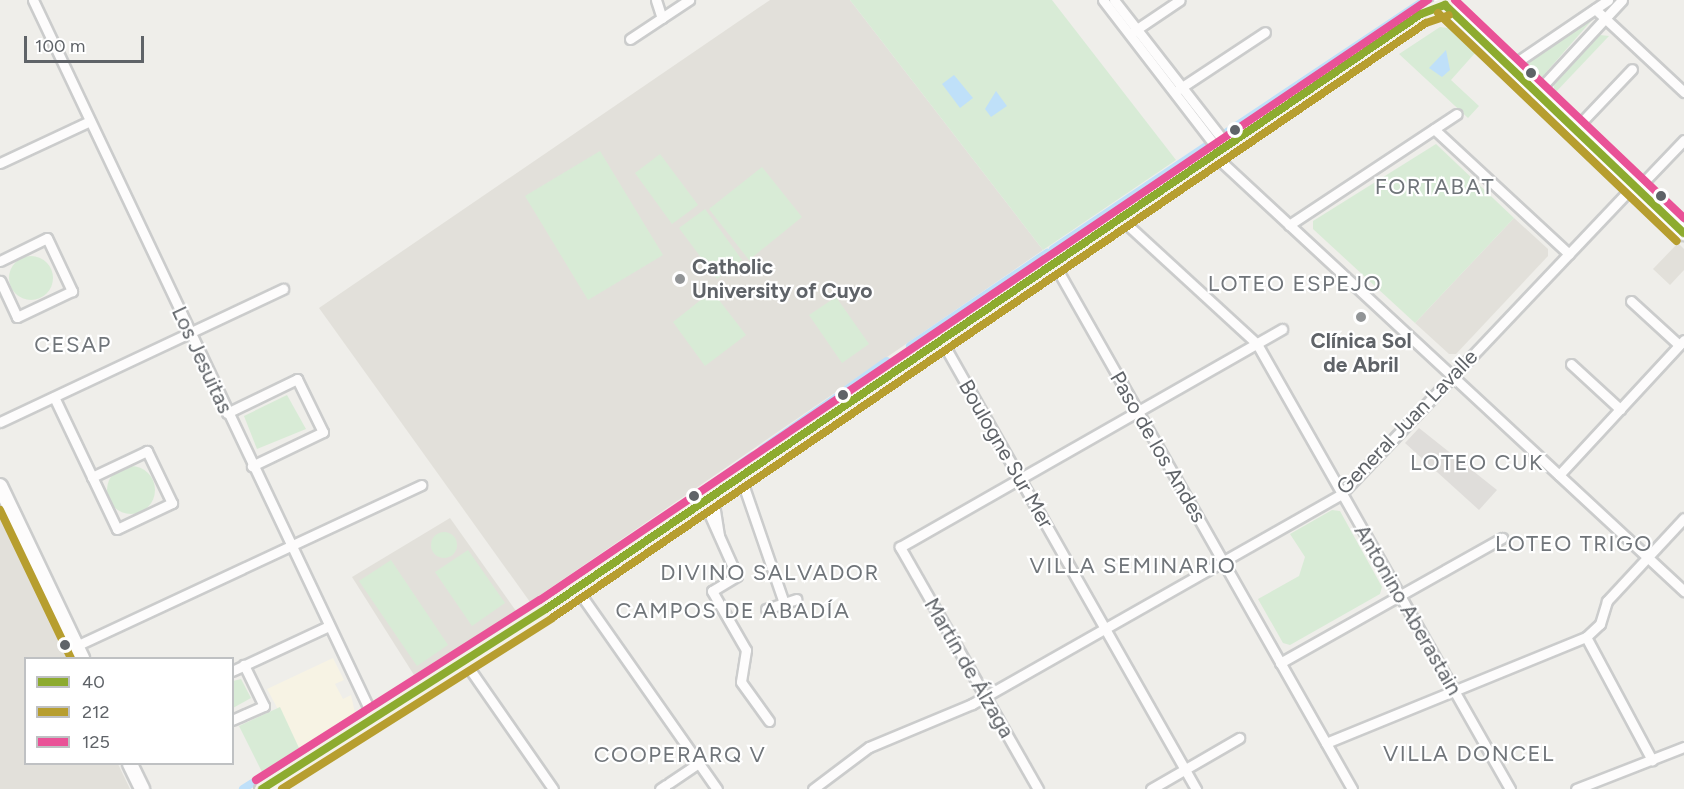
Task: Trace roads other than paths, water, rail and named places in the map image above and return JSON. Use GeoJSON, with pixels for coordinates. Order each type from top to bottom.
{"type":"FeatureCollection","features":[{"type":"Feature","properties":{"kind":"main road"},"geometry":{"type":"LineString","coordinates":[[262,789],[555,603],[1055,266],[1122,220],[1220,147],[1421,14],[1446,2],[1535,94],[1635,187],[1681,225]]}},
{"type":"Feature","properties":{"kind":"main road"},"geometry":{"type":"LineString","coordinates":[[277,789],[581,595],[743,484],[942,341]]}},
{"type":"Feature","properties":{"kind":"main road"},"geometry":{"type":"LineString","coordinates":[[0,486],[79,652]]}},
{"type":"Feature","properties":{"kind":"main road"},"geometry":{"type":"LineString","coordinates":[[130,765],[142,789]]}},
{"type":"Feature","properties":{"kind":"street","name":"Los Jesuitas"},"geometry":{"type":"LineString","coordinates":[[33,0],[252,466],[374,719]]}},
{"type":"Feature","properties":{"kind":"street"},"geometry":{"type":"LineString","coordinates":[[656,0],[662,18]]}},
{"type":"Feature","properties":{"kind":"street"},"geometry":{"type":"LineString","coordinates":[[630,39],[689,0]]}},
{"type":"Feature","properties":{"kind":"street"},"geometry":{"type":"LineString","coordinates":[[1103,0],[1133,31]]}},
{"type":"Feature","properties":{"kind":"street"},"geometry":{"type":"LineString","coordinates":[[1114,0],[1133,31],[1220,147],[1289,225],[1684,591]]}},
{"type":"Feature","properties":{"kind":"street"},"geometry":{"type":"LineString","coordinates":[[1133,31],[1180,0]]}},
{"type":"Feature","properties":{"kind":"street"},"geometry":{"type":"LineString","coordinates":[[1508,68],[1608,0]]}},
{"type":"Feature","properties":{"kind":"street"},"geometry":{"type":"LineString","coordinates":[[1535,94],[1622,0]]}},
{"type":"Feature","properties":{"kind":"street"},"geometry":{"type":"LineString","coordinates":[[1595,9],[1684,92]]}},
{"type":"Feature","properties":{"kind":"street"},"geometry":{"type":"LineString","coordinates":[[1178,90],[1265,32]]}},
{"type":"Feature","properties":{"kind":"street"},"geometry":{"type":"LineString","coordinates":[[1574,130],[1632,69]]}},
{"type":"Feature","properties":{"kind":"street"},"geometry":{"type":"LineString","coordinates":[[1289,225],[1457,114]]}},
{"type":"Feature","properties":{"kind":"street"},"geometry":{"type":"LineString","coordinates":[[0,163],[90,121]]}},
{"type":"Feature","properties":{"kind":"street"},"geometry":{"type":"LineString","coordinates":[[1434,129],[1569,254]]}},
{"type":"Feature","properties":{"kind":"street","name":"General Juan Lavalle"},"geometry":{"type":"LineString","coordinates":[[813,789],[869,747],[985,697],[1341,494],[1569,254],[1684,140]]}},
{"type":"Feature","properties":{"kind":"street","name":"Antonino Aberastain"},"geometry":{"type":"LineString","coordinates":[[1122,220],[1257,344],[1510,789]]}},
{"type":"Feature","properties":{"kind":"street"},"geometry":{"type":"LineString","coordinates":[[0,261],[47,238],[72,291],[17,317],[0,281]]}},
{"type":"Feature","properties":{"kind":"street","name":"Paso de los Andes"},"geometry":{"type":"LineString","coordinates":[[1055,266],[1352,789]]}},
{"type":"Feature","properties":{"kind":"street"},"geometry":{"type":"LineString","coordinates":[[0,422],[283,289]]}},
{"type":"Feature","properties":{"kind":"street"},"geometry":{"type":"LineString","coordinates":[[1559,475],[1682,343],[1631,301]]}},
{"type":"Feature","properties":{"kind":"street"},"geometry":{"type":"LineString","coordinates":[[1020,478],[1282,329]]}},
{"type":"Feature","properties":{"kind":"street","name":"Boulogne Sur Mer"},"geometry":{"type":"LineString","coordinates":[[942,341],[1196,789]]}},
{"type":"Feature","properties":{"kind":"street"},"geometry":{"type":"LineString","coordinates":[[1571,364],[1620,409]]}},
{"type":"Feature","properties":{"kind":"street"},"geometry":{"type":"LineString","coordinates":[[227,412],[297,379],[323,432],[252,466]]}},
{"type":"Feature","properties":{"kind":"street"},"geometry":{"type":"LineString","coordinates":[[54,397],[92,477],[117,529],[172,503],[147,451],[92,477]]}},
{"type":"Feature","properties":{"kind":"street","name":"Martín de Álzaga"},"geometry":{"type":"LineString","coordinates":[[1020,478],[900,547],[1038,789]]}},
{"type":"Feature","properties":{"kind":"street"},"geometry":{"type":"LineString","coordinates":[[743,484],[783,603]]}},
{"type":"Feature","properties":{"kind":"street"},"geometry":{"type":"LineString","coordinates":[[79,652],[290,546],[421,485]]}},
{"type":"Feature","properties":{"kind":"street"},"geometry":{"type":"LineString","coordinates":[[710,506],[719,535],[737,576],[712,591],[744,646],[741,682],[769,721]]}},
{"type":"Feature","properties":{"kind":"street"},"geometry":{"type":"LineString","coordinates":[[1326,743],[1586,637],[1600,624],[1607,601],[1684,518]]}},
{"type":"Feature","properties":{"kind":"street"},"geometry":{"type":"LineString","coordinates":[[1280,663],[1502,538]]}},
{"type":"Feature","properties":{"kind":"street"},"geometry":{"type":"LineString","coordinates":[[581,595],[717,789]]}},
{"type":"Feature","properties":{"kind":"street"},"geometry":{"type":"LineString","coordinates":[[766,609],[796,599]]}},
{"type":"Feature","properties":{"kind":"street"},"geometry":{"type":"LineString","coordinates":[[234,669],[329,626]]}},
{"type":"Feature","properties":{"kind":"street"},"geometry":{"type":"LineString","coordinates":[[1586,637],[1652,760]]}},
{"type":"Feature","properties":{"kind":"street"},"geometry":{"type":"LineString","coordinates":[[234,719],[264,706],[244,665]]}},
{"type":"Feature","properties":{"kind":"street"},"geometry":{"type":"LineString","coordinates":[[469,668],[553,789]]}},
{"type":"Feature","properties":{"kind":"street"},"geometry":{"type":"LineString","coordinates":[[1151,789],[1239,738]]}},
{"type":"Feature","properties":{"kind":"street"},"geometry":{"type":"LineString","coordinates":[[1576,789],[1684,747]]}},
{"type":"Feature","properties":{"kind":"street"},"geometry":{"type":"LineString","coordinates":[[665,786],[699,763]]}},
{"type":"Feature","properties":{"kind":"water"},"geometry":{"type":"Polygon","coordinates":[[[1446,50],[1450,70],[1442,77],[1429,68],[1446,50]]]}},
{"type":"Feature","properties":{"kind":"water"},"geometry":{"type":"Polygon","coordinates":[[[954,75],[973,98],[960,108],[942,84],[954,75]]]}},
{"type":"Feature","properties":{"kind":"water"},"geometry":{"type":"Polygon","coordinates":[[[996,91],[1007,106],[991,117],[985,109],[996,91]]]}},
{"type":"Feature","properties":{"kind":"waterway"},"geometry":{"type":"LineString","coordinates":[[1224,134],[1425,0]]}},
{"type":"Feature","properties":{"kind":"waterway"},"geometry":{"type":"LineString","coordinates":[[1053,249],[1209,144]]}},
{"type":"Feature","properties":{"kind":"waterway"},"geometry":{"type":"LineString","coordinates":[[910,346],[1047,253]]}},
{"type":"Feature","properties":{"kind":"waterway"},"geometry":{"type":"LineString","coordinates":[[846,390],[887,361]]}},
{"type":"Feature","properties":{"kind":"waterway"},"geometry":{"type":"LineString","coordinates":[[762,449],[841,394]]}},
{"type":"Feature","properties":{"kind":"waterway"},"geometry":{"type":"LineString","coordinates":[[714,483],[752,456]]}},
{"type":"Feature","properties":{"kind":"waterway"},"geometry":{"type":"LineString","coordinates":[[623,546],[681,506]]}},
{"type":"Feature","properties":{"kind":"waterway"},"geometry":{"type":"LineString","coordinates":[[547,598],[617,550]]}},
{"type":"Feature","properties":{"kind":"waterway"},"geometry":{"type":"LineString","coordinates":[[376,705],[536,606]]}},
{"type":"Feature","properties":{"kind":"waterway"},"geometry":{"type":"LineString","coordinates":[[243,789],[362,714]]}},
{"type":"Feature","properties":{"kind":"place","name":"Catholic University of Cuyo"},"geometry":{"type":"Point","coordinates":[680,279]}},
{"type":"Feature","properties":{"kind":"place","name":"Clínica Sol de Abril"},"geometry":{"type":"Point","coordinates":[1361,317]}},
{"type":"Feature","properties":{"kind":"district","name":"FORTABAT"},"geometry":{"type":"Point","coordinates":[1435,187]}},
{"type":"Feature","properties":{"kind":"district","name":"LOTEO ESPEJO"},"geometry":{"type":"Point","coordinates":[1295,284]}},
{"type":"Feature","properties":{"kind":"district","name":"CESAP"},"geometry":{"type":"Point","coordinates":[73,345]}},
{"type":"Feature","properties":{"kind":"district","name":"LOTEO CUK"},"geometry":{"type":"Point","coordinates":[1477,463]}},
{"type":"Feature","properties":{"kind":"district","name":"LOTEO TRIGO"},"geometry":{"type":"Point","coordinates":[1574,544]}},
{"type":"Feature","properties":{"kind":"district","name":"VILLA SEMINARIO"},"geometry":{"type":"Point","coordinates":[1133,566]}},
{"type":"Feature","properties":{"kind":"district","name":"DIVINO SALVADOR"},"geometry":{"type":"Point","coordinates":[770,573]}},
{"type":"Feature","properties":{"kind":"district","name":"CAMPOS DE ABADÍA"},"geometry":{"type":"Point","coordinates":[733,611]}},
{"type":"Feature","properties":{"kind":"district","name":"VILLA DONCEL"},"geometry":{"type":"Point","coordinates":[1469,754]}},
{"type":"Feature","properties":{"kind":"district","name":"COOPERARQ V"},"geometry":{"type":"Point","coordinates":[680,755]}}]}
